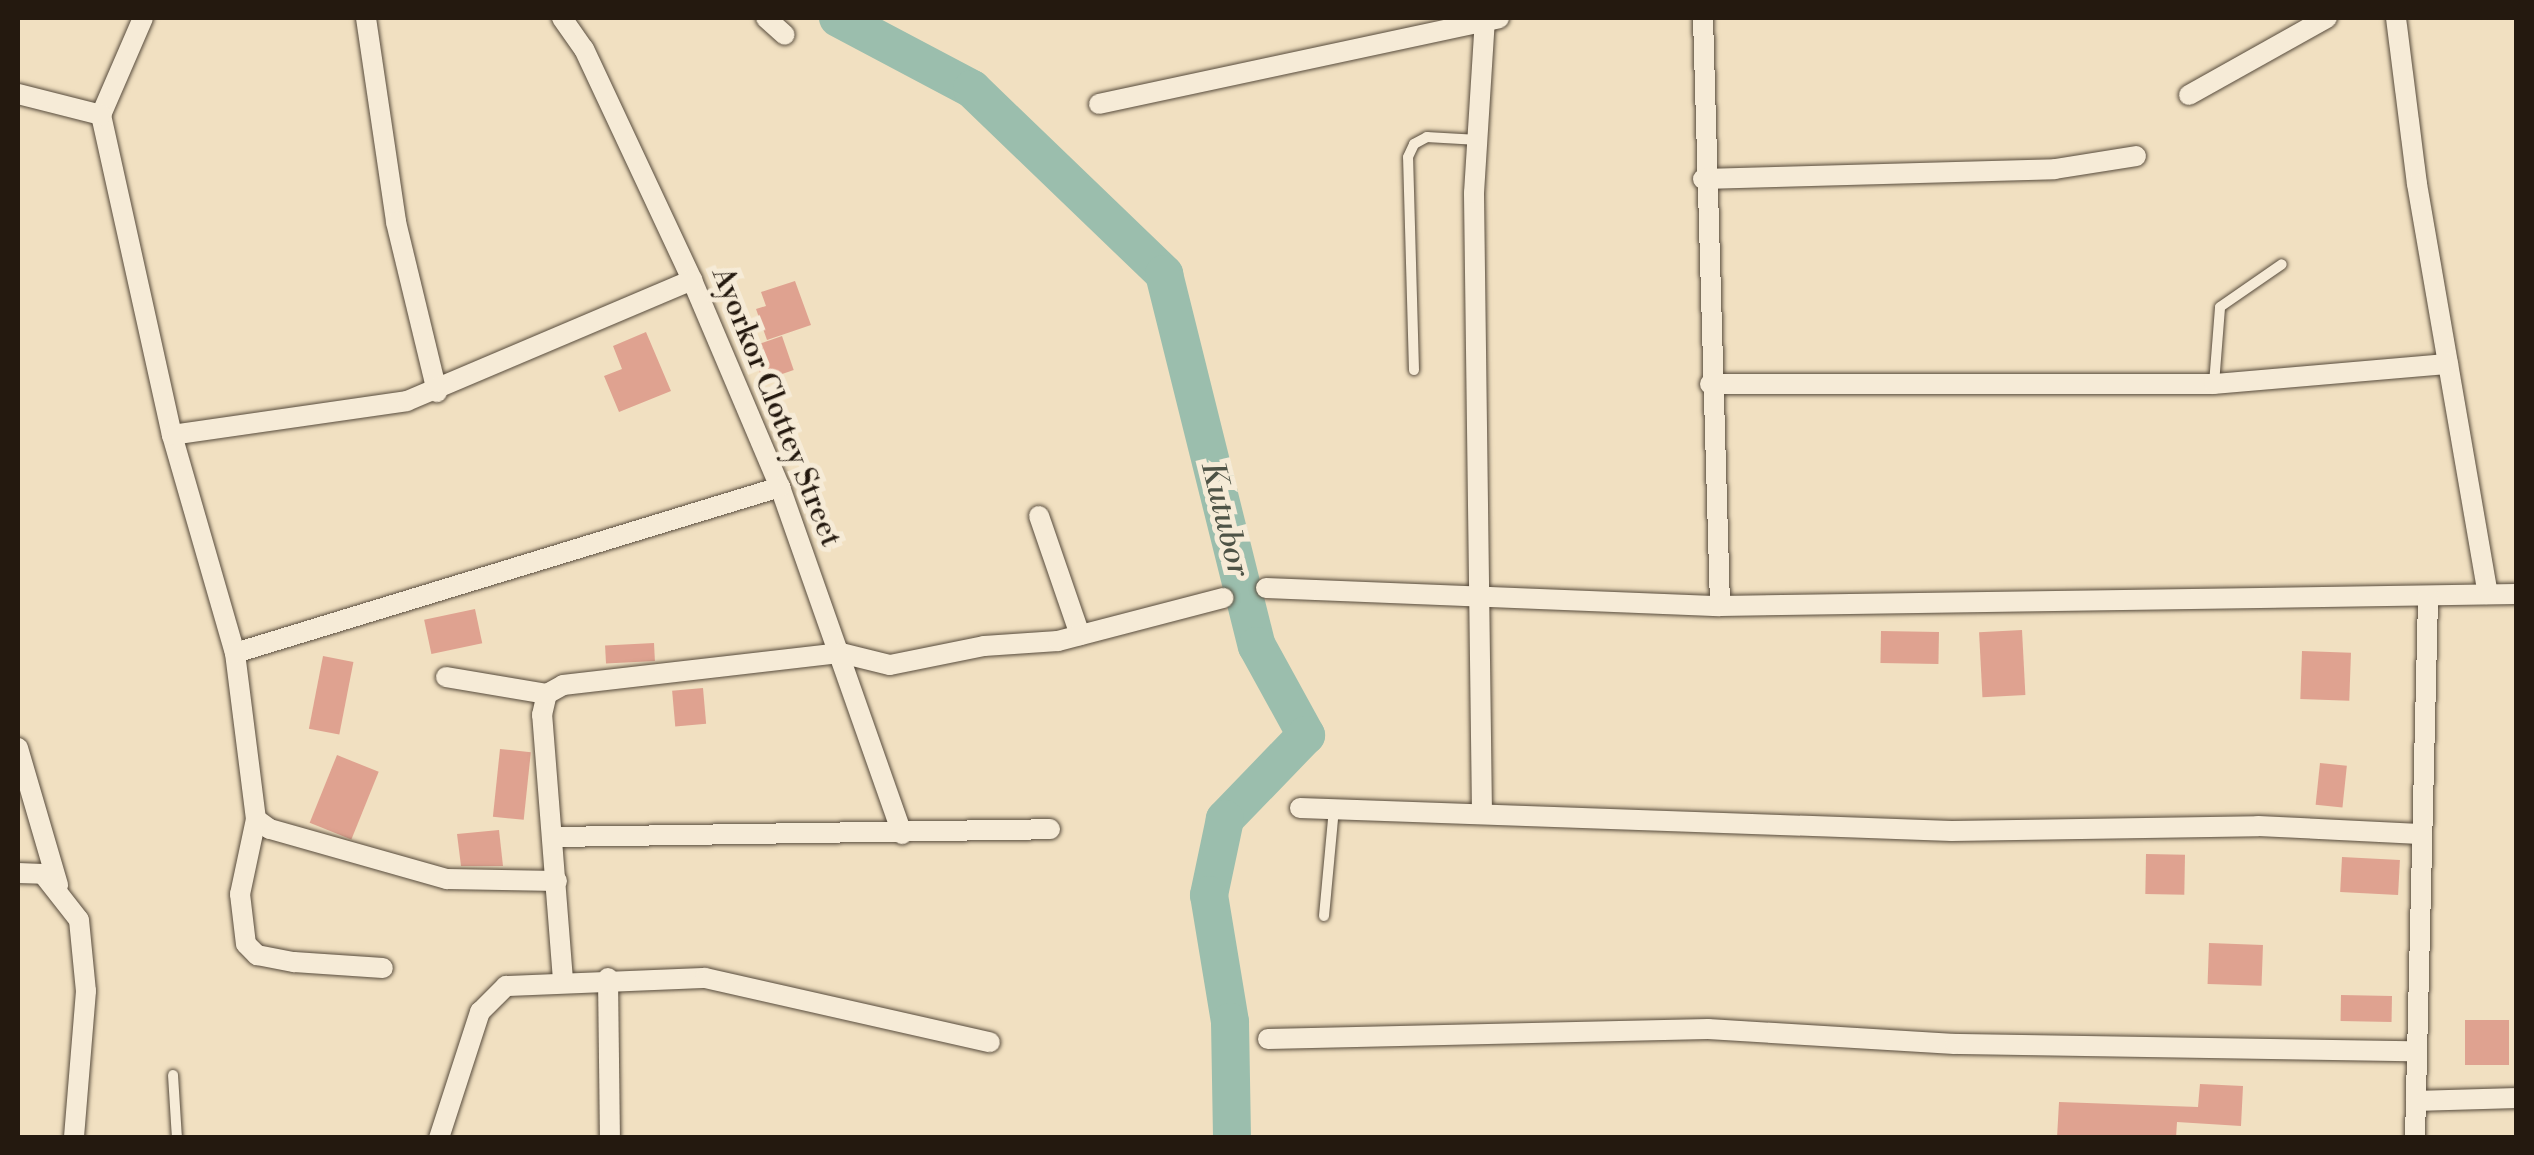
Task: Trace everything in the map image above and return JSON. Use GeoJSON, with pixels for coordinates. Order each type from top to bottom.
{"type":"FeatureCollection","features":[{"type":"Feature","properties":{"kind":"street"},"geometry":{"type":"LineString","coordinates":[[142,18],[101,115],[172,435],[235,654],[256,819],[240,894],[246,944],[257,955],[294,962],[383,968]]}},
{"type":"Feature","properties":{"kind":"street"},"geometry":{"type":"LineString","coordinates":[[366,18],[396,222],[437,392]]}},
{"type":"Feature","properties":{"kind":"street","name":"Ayorkor Clottey Street"},"geometry":{"type":"LineString","coordinates":[[562,18],[584,49],[692,280],[780,487],[902,834]]}},
{"type":"Feature","properties":{"kind":"street"},"geometry":{"type":"LineString","coordinates":[[766,18],[785,35]]}},
{"type":"Feature","properties":{"kind":"street"},"geometry":{"type":"LineString","coordinates":[[1703,18],[1703,180],[1720,606]]}},
{"type":"Feature","properties":{"kind":"street"},"geometry":{"type":"LineString","coordinates":[[2189,95],[2327,18]]}},
{"type":"Feature","properties":{"kind":"street"},"geometry":{"type":"LineString","coordinates":[[2396,18],[2448,364],[2488,594]]}},
{"type":"Feature","properties":{"kind":"street"},"geometry":{"type":"LineString","coordinates":[[1099,104],[1492,19],[1478,140],[1482,814]]}},
{"type":"Feature","properties":{"kind":"street"},"geometry":{"type":"LineString","coordinates":[[18,94],[101,115]]}},
{"type":"Feature","properties":{"kind":"street"},"geometry":{"type":"LineString","coordinates":[[1703,180],[2055,168],[2136,156]]}},
{"type":"Feature","properties":{"kind":"street"},"geometry":{"type":"LineString","coordinates":[[172,435],[372,408],[437,392],[692,280]]}},
{"type":"Feature","properties":{"kind":"street"},"geometry":{"type":"LineString","coordinates":[[1710,384],[2214,384],[2448,364]]}},
{"type":"Feature","properties":{"kind":"street"},"geometry":{"type":"LineString","coordinates":[[235,654],[780,487]]}},
{"type":"Feature","properties":{"kind":"street"},"geometry":{"type":"LineString","coordinates":[[1039,516],[1080,635]]}},
{"type":"Feature","properties":{"kind":"street"},"geometry":{"type":"LineString","coordinates":[[1266,588],[1720,606],[2516,594]]}},
{"type":"Feature","properties":{"kind":"street"},"geometry":{"type":"LineString","coordinates":[[2416,1138],[2428,597]]}},
{"type":"Feature","properties":{"kind":"street"},"geometry":{"type":"LineString","coordinates":[[446,677],[547,694],[562,685],[841,653],[890,666],[1080,635],[1224,598]]}},
{"type":"Feature","properties":{"kind":"street"},"geometry":{"type":"LineString","coordinates":[[547,694],[542,715],[564,980]]}},
{"type":"Feature","properties":{"kind":"street"},"geometry":{"type":"LineString","coordinates":[[18,748],[58,887],[79,920],[84,948],[82,1094],[74,1138]]}},
{"type":"Feature","properties":{"kind":"street"},"geometry":{"type":"LineString","coordinates":[[1300,808],[1952,831],[2258,826],[2420,834]]}},
{"type":"Feature","properties":{"kind":"street"},"geometry":{"type":"LineString","coordinates":[[256,819],[270,829],[447,879],[557,881]]}},
{"type":"Feature","properties":{"kind":"street"},"geometry":{"type":"LineString","coordinates":[[554,837],[1050,829]]}},
{"type":"Feature","properties":{"kind":"street"},"geometry":{"type":"LineString","coordinates":[[18,873],[43,874],[58,887]]}},
{"type":"Feature","properties":{"kind":"street"},"geometry":{"type":"LineString","coordinates":[[608,978],[610,1138]]}},
{"type":"Feature","properties":{"kind":"street"},"geometry":{"type":"LineString","coordinates":[[439,1138],[488,998],[506,986],[608,978],[705,978],[990,1042]]}},
{"type":"Feature","properties":{"kind":"street"},"geometry":{"type":"LineString","coordinates":[[1268,1039],[1708,1029],[1955,1044],[2416,1051]]}},
{"type":"Feature","properties":{"kind":"street"},"geometry":{"type":"LineString","coordinates":[[2416,1101],[2516,1098]]}},
{"type":"Feature","properties":{"kind":"lane"},"geometry":{"type":"LineString","coordinates":[[1414,370],[1408,157],[1414,144],[1427,137],[1478,140]]}},
{"type":"Feature","properties":{"kind":"lane"},"geometry":{"type":"LineString","coordinates":[[2214,384],[2220,307],[2282,264]]}},
{"type":"Feature","properties":{"kind":"lane"},"geometry":{"type":"LineString","coordinates":[[1324,916],[1334,809]]}},
{"type":"Feature","properties":{"kind":"lane"},"geometry":{"type":"LineString","coordinates":[[174,1075],[177,1138]]}},
{"type":"Feature","properties":{"kind":"building"},"geometry":{"type":"Polygon","coordinates":[[[795,281],[811,325],[767,340],[756,309],[766,306],[761,292],[795,281]]]}},
{"type":"Feature","properties":{"kind":"building"},"geometry":{"type":"Polygon","coordinates":[[[646,332],[671,391],[619,412],[604,376],[622,369],[613,346],[646,332]]]}},
{"type":"Feature","properties":{"kind":"building"},"geometry":{"type":"Polygon","coordinates":[[[782,336],[794,370],[763,381],[751,347],[782,336]]]}},
{"type":"Feature","properties":{"kind":"building"},"geometry":{"type":"Polygon","coordinates":[[[475,609],[482,643],[431,654],[424,620],[475,609]]]}},
{"type":"Feature","properties":{"kind":"building"},"geometry":{"type":"Polygon","coordinates":[[[2022,630],[2025,695],[1982,697],[1979,632],[2022,630]]]}},
{"type":"Feature","properties":{"kind":"building"},"geometry":{"type":"Polygon","coordinates":[[[1881,631],[1939,632],[1938,664],[1880,663],[1881,631]]]}},
{"type":"Feature","properties":{"kind":"building"},"geometry":{"type":"Polygon","coordinates":[[[654,643],[655,661],[606,664],[605,646],[654,643]]]}},
{"type":"Feature","properties":{"kind":"building"},"geometry":{"type":"Polygon","coordinates":[[[2302,651],[2351,653],[2349,701],[2300,699],[2302,651]]]}},
{"type":"Feature","properties":{"kind":"building"},"geometry":{"type":"Polygon","coordinates":[[[323,656],[353,662],[339,735],[309,729],[323,656]]]}},
{"type":"Feature","properties":{"kind":"building"},"geometry":{"type":"Polygon","coordinates":[[[703,688],[706,724],[675,727],[672,691],[703,688]]]}},
{"type":"Feature","properties":{"kind":"building"},"geometry":{"type":"Polygon","coordinates":[[[500,749],[531,752],[524,820],[493,817],[500,749]]]}},
{"type":"Feature","properties":{"kind":"building"},"geometry":{"type":"Polygon","coordinates":[[[337,755],[379,772],[351,840],[310,823],[337,755]]]}},
{"type":"Feature","properties":{"kind":"building"},"geometry":{"type":"Polygon","coordinates":[[[2320,763],[2347,766],[2342,808],[2316,805],[2320,763]]]}},
{"type":"Feature","properties":{"kind":"building"},"geometry":{"type":"Polygon","coordinates":[[[499,830],[503,866],[461,866],[457,834],[499,830]]]}},
{"type":"Feature","properties":{"kind":"building"},"geometry":{"type":"Polygon","coordinates":[[[2146,854],[2185,855],[2184,895],[2145,894],[2146,854]]]}},
{"type":"Feature","properties":{"kind":"building"},"geometry":{"type":"Polygon","coordinates":[[[2342,857],[2400,860],[2398,895],[2340,892],[2342,857]]]}},
{"type":"Feature","properties":{"kind":"building"},"geometry":{"type":"Polygon","coordinates":[[[2209,943],[2263,945],[2262,986],[2208,984],[2209,943]]]}},
{"type":"Feature","properties":{"kind":"building"},"geometry":{"type":"Polygon","coordinates":[[[2341,995],[2392,996],[2392,1022],[2341,1021],[2341,995]]]}},
{"type":"Feature","properties":{"kind":"building"},"geometry":{"type":"Polygon","coordinates":[[[2465,1020],[2509,1020],[2509,1065],[2465,1065],[2465,1020]]]}},
{"type":"Feature","properties":{"kind":"building"},"geometry":{"type":"Polygon","coordinates":[[[2200,1084],[2243,1086],[2241,1126],[2177,1122],[2176,1138],[2057,1138],[2059,1102],[2198,1107],[2200,1084]]]}},
{"type":"Feature","properties":{"kind":"waterway","name":"Kutubor"},"geometry":{"type":"LineString","coordinates":[[838,18],[972,89],[1164,274],[1257,646],[1306,735],[1225,819],[1209,895],[1230,1022],[1232,1138]]}}]}
